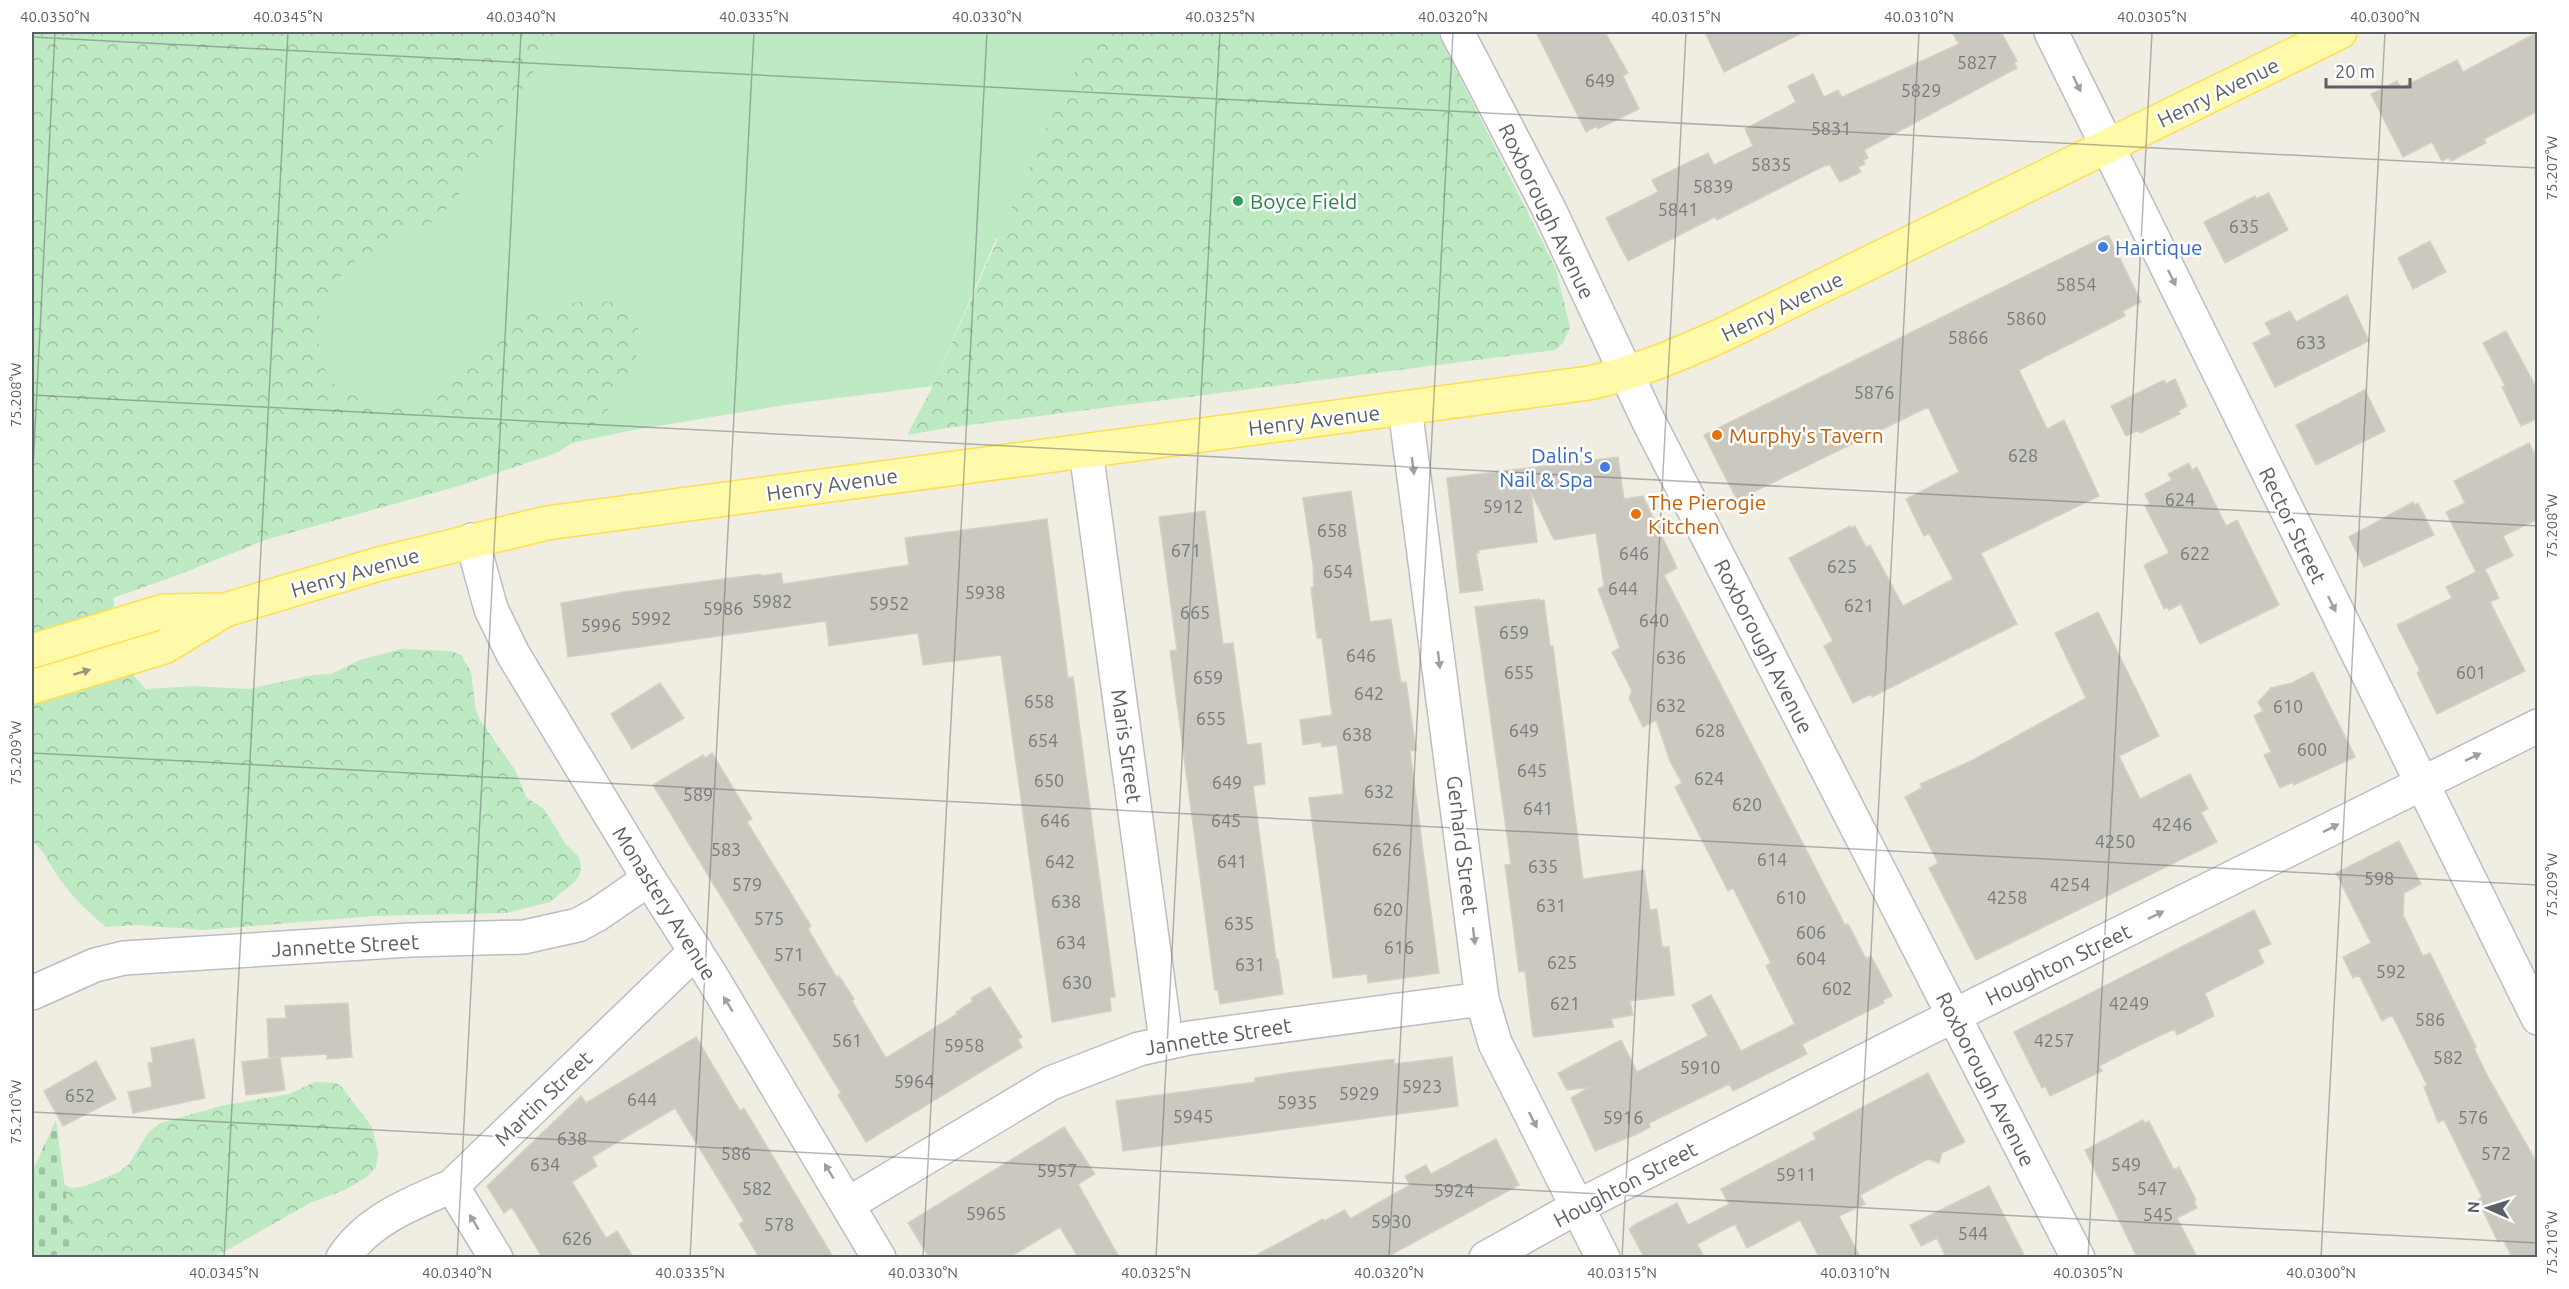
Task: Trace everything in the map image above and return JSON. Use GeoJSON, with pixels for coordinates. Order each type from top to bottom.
{"type":"FeatureCollection","features":[{"type":"Feature","properties":{"kind":"main road","name":"Henry Avenue"},"geometry":{"type":"LineString","coordinates":[[32,687],[164,647],[225,610],[379,564],[472,540],[566,520],[1589,383],[1626,375],[1667,360],[1720,336],[2340,32]]}},
{"type":"Feature","properties":{"kind":"main road","name":"Henry Avenue"},"geometry":{"type":"LineString","coordinates":[[32,651],[164,611],[225,610]]}},
{"type":"Feature","properties":{"kind":"street","name":"Roxborough Avenue"},"geometry":{"type":"LineString","coordinates":[[1457,32],[1549,209],[1626,375],[2078,1257]]}},
{"type":"Feature","properties":{"kind":"street","name":"Rector Street"},"geometry":{"type":"LineString","coordinates":[[2051,32],[2538,1018]]}},
{"type":"Feature","properties":{"kind":"street","name":"Gerhard Street"},"geometry":{"type":"LineString","coordinates":[[1405,408],[1482,999],[1495,1043],[1603,1257]]}},
{"type":"Feature","properties":{"kind":"street","name":"Maris Street"},"geometry":{"type":"LineString","coordinates":[[1086,451],[1166,1041]]}},
{"type":"Feature","properties":{"kind":"street","name":"Monastery Avenue"},"geometry":{"type":"LineString","coordinates":[[472,540],[498,628],[649,879],[696,951],[879,1257]]}},
{"type":"Feature","properties":{"kind":"street","name":"Houghton Street"},"geometry":{"type":"LineString","coordinates":[[1486,1257],[1577,1207],[1953,1016],[2538,726]]}},
{"type":"Feature","properties":{"kind":"street","name":"Jannette Street"},"geometry":{"type":"LineString","coordinates":[[32,993],[95,966],[124,958],[410,940],[524,938],[578,924],[598,914],[649,879]]}},
{"type":"Feature","properties":{"kind":"street","name":"Martin Street"},"geometry":{"type":"LineString","coordinates":[[452,1186],[696,951]]}},
{"type":"Feature","properties":{"kind":"street","name":"Jannette Street"},"geometry":{"type":"LineString","coordinates":[[848,1204],[1051,1083],[1108,1059],[1166,1041],[1482,999]]}},
{"type":"Feature","properties":{"kind":"street"},"geometry":{"type":"LineString","coordinates":[[343,1257],[362,1235],[382,1220],[408,1205],[452,1186],[496,1257]]}},
{"type":"Feature","properties":{"kind":"green space"},"geometry":{"type":"Polygon","coordinates":[[[32,32],[560,32],[522,89],[490,153],[440,218],[350,264],[329,290],[318,320],[319,350],[329,380],[352,395],[385,407],[420,403],[455,381],[477,350],[520,319],[549,307],[595,299],[623,305],[639,322],[636,365],[616,400],[587,434],[554,454],[459,486],[268,539],[113,598],[134,676],[146,689],[194,686],[248,689],[313,675],[331,674],[360,660],[401,649],[451,651],[461,655],[471,672],[476,711],[480,720],[515,770],[527,798],[544,809],[565,843],[578,856],[581,865],[580,874],[574,883],[550,902],[506,913],[374,916],[204,930],[137,925],[106,927],[70,893],[44,854],[32,841],[32,32]]]}},
{"type":"Feature","properties":{"kind":"green space"},"geometry":{"type":"Polygon","coordinates":[[[520,32],[1392,32],[996,239],[933,386],[791,404],[633,430],[409,478],[308,364],[319,291],[520,32]]]}},
{"type":"Feature","properties":{"kind":"green space","name":"Boyce Field"},"geometry":{"type":"Polygon","coordinates":[[[1095,32],[1437,32],[1556,269],[1570,327],[1563,343],[1555,350],[953,427],[907,435],[933,386],[1047,127],[1095,32]]]}},
{"type":"Feature","properties":{"kind":"green space"},"geometry":{"type":"Polygon","coordinates":[[[315,1082],[336,1083],[342,1087],[372,1127],[378,1152],[376,1167],[368,1176],[347,1189],[310,1203],[222,1253],[206,1258],[32,1258],[59,1182],[71,1188],[85,1186],[119,1172],[129,1164],[148,1133],[160,1123],[225,1105],[289,1094],[315,1082]]]}},
{"type":"Feature","properties":{"kind":"green space"},"geometry":{"type":"Polygon","coordinates":[[[56,1120],[74,1257],[32,1257],[32,1172],[56,1120]]]}},
{"type":"Feature","properties":{"kind":"building"},"geometry":{"type":"Polygon","coordinates":[[[1536,32],[1605,32],[1628,73],[1623,76],[1639,109],[1598,129],[1597,126],[1586,132],[1536,32]]]}},
{"type":"Feature","properties":{"kind":"building"},"geometry":{"type":"Polygon","coordinates":[[[1705,32],[1804,32],[1724,72],[1705,32]]]}},
{"type":"Feature","properties":{"kind":"building"},"geometry":{"type":"Polygon","coordinates":[[[1952,32],[2001,32],[2017,61],[2014,63],[2017,68],[1864,150],[1868,158],[1863,160],[1865,164],[1858,167],[1861,172],[1840,182],[1830,165],[1824,166],[1717,220],[1715,217],[1628,261],[1606,218],[1658,192],[1652,180],[1708,153],[1714,165],[1753,146],[1745,129],[1796,102],[1788,86],[1813,74],[1824,97],[1838,90],[1842,97],[1959,44],[1952,32]]]}},
{"type":"Feature","properties":{"kind":"building"},"geometry":{"type":"Polygon","coordinates":[[[2538,32],[2538,111],[2484,139],[2486,143],[2451,161],[2449,157],[2442,161],[2432,142],[2403,157],[2371,94],[2397,81],[2401,88],[2457,60],[2463,72],[2538,32]]]}},
{"type":"Feature","properties":{"kind":"building"},"geometry":{"type":"Polygon","coordinates":[[[2269,193],[2288,230],[2225,263],[2204,222],[2255,196],[2256,199],[2269,193]]]}},
{"type":"Feature","properties":{"kind":"building"},"geometry":{"type":"Polygon","coordinates":[[[2109,236],[2141,302],[2123,311],[2125,316],[2019,370],[2047,429],[2064,420],[2099,496],[1981,553],[2017,624],[1872,697],[1871,694],[1853,703],[1824,646],[1833,641],[1789,558],[1850,526],[1851,528],[1855,526],[1866,547],[1870,545],[1903,606],[1953,579],[1929,533],[1924,536],[1906,499],[1959,472],[1928,407],[1737,500],[1704,435],[2109,236]]]}},
{"type":"Feature","properties":{"kind":"building"},"geometry":{"type":"Polygon","coordinates":[[[2430,241],[2446,272],[2413,289],[2398,258],[2430,241]]]}},
{"type":"Feature","properties":{"kind":"building"},"geometry":{"type":"Polygon","coordinates":[[[2347,295],[2369,341],[2275,387],[2253,343],[2271,334],[2265,323],[2290,311],[2296,322],[2347,295]]]}},
{"type":"Feature","properties":{"kind":"building"},"geometry":{"type":"Polygon","coordinates":[[[2506,331],[2538,391],[2538,418],[2521,426],[2502,387],[2505,386],[2483,343],[2506,331]]]}},
{"type":"Feature","properties":{"kind":"building"},"geometry":{"type":"Polygon","coordinates":[[[2175,379],[2187,406],[2178,411],[2180,414],[2140,433],[2138,430],[2126,436],[2111,406],[2164,380],[2166,384],[2175,379]]]}},
{"type":"Feature","properties":{"kind":"building"},"geometry":{"type":"Polygon","coordinates":[[[2365,390],[2385,431],[2316,465],[2296,425],[2365,390]]]}},
{"type":"Feature","properties":{"kind":"building"},"geometry":{"type":"Polygon","coordinates":[[[2529,443],[2538,460],[2538,519],[2503,536],[2513,556],[2485,569],[2499,598],[2490,602],[2525,671],[2437,714],[2417,673],[2420,671],[2397,625],[2452,598],[2446,587],[2476,572],[2446,512],[2465,503],[2454,481],[2529,443]]]}},
{"type":"Feature","properties":{"kind":"building"},"geometry":{"type":"Polygon","coordinates":[[[1618,457],[1624,499],[1643,496],[1677,568],[1664,575],[1845,925],[1848,924],[1866,959],[1871,956],[1892,996],[1883,1000],[1884,1003],[1802,1044],[1807,1054],[1733,1091],[1729,1084],[1649,1123],[1650,1127],[1637,1134],[1595,1151],[1571,1098],[1590,1087],[1567,1090],[1558,1073],[1621,1040],[1637,1072],[1708,1036],[1692,1005],[1711,995],[1741,1051],[1795,1024],[1766,966],[1771,963],[1733,888],[1728,891],[1675,787],[1682,783],[1670,761],[1656,720],[1643,727],[1629,698],[1632,691],[1612,652],[1620,648],[1598,589],[1604,586],[1596,533],[1554,540],[1531,492],[1537,542],[1478,550],[1479,553],[1476,553],[1483,590],[1460,593],[1447,478],[1618,457]]]}},
{"type":"Feature","properties":{"kind":"building"},"geometry":{"type":"Polygon","coordinates":[[[2189,463],[2192,470],[2197,467],[2226,526],[2237,520],[2279,605],[2200,644],[2181,604],[2169,610],[2167,607],[2164,609],[2144,565],[2169,553],[2145,506],[2150,504],[2145,494],[2172,480],[2168,474],[2189,463]]]}},
{"type":"Feature","properties":{"kind":"building"},"geometry":{"type":"Polygon","coordinates":[[[1351,491],[1370,622],[1391,619],[1401,683],[1406,682],[1416,750],[1410,751],[1439,973],[1368,983],[1367,974],[1333,978],[1309,798],[1344,794],[1337,745],[1322,747],[1321,742],[1303,745],[1300,720],[1332,715],[1322,638],[1317,638],[1311,588],[1314,587],[1313,565],[1303,498],[1351,491]]]}},
{"type":"Feature","properties":{"kind":"building"},"geometry":{"type":"Polygon","coordinates":[[[2413,502],[2415,505],[2418,503],[2434,535],[2364,567],[2349,537],[2413,502]]]}},
{"type":"Feature","properties":{"kind":"building"},"geometry":{"type":"Polygon","coordinates":[[[1205,511],[1223,644],[1233,643],[1247,745],[1261,743],[1265,784],[1253,786],[1276,959],[1278,959],[1283,994],[1220,1004],[1218,990],[1215,990],[1170,651],[1177,650],[1159,517],[1205,511]]]}},
{"type":"Feature","properties":{"kind":"building"},"geometry":{"type":"Polygon","coordinates":[[[1047,519],[1068,678],[1073,677],[1115,997],[1110,997],[1111,1011],[1052,1022],[1001,655],[923,665],[918,633],[829,646],[826,621],[568,657],[561,603],[624,592],[761,574],[761,576],[781,573],[783,584],[909,565],[905,538],[1047,519]]]}},
{"type":"Feature","properties":{"kind":"building"},"geometry":{"type":"Polygon","coordinates":[[[1539,599],[1539,601],[1544,600],[1550,646],[1553,646],[1583,879],[1644,870],[1650,910],[1657,909],[1662,947],[1669,947],[1674,995],[1630,1001],[1633,1015],[1611,1019],[1614,1027],[1535,1037],[1533,1036],[1525,971],[1519,972],[1505,865],[1511,864],[1475,607],[1539,599]]]}},
{"type":"Feature","properties":{"kind":"building"},"geometry":{"type":"Polygon","coordinates":[[[2098,612],[2159,736],[2119,756],[2140,799],[2190,774],[2208,809],[2201,812],[2217,842],[1976,960],[1929,868],[1938,863],[1905,797],[1922,788],[1920,784],[1971,761],[2086,698],[2055,633],[2098,612]]]}},
{"type":"Feature","properties":{"kind":"building"},"geometry":{"type":"Polygon","coordinates":[[[2313,672],[2355,757],[2294,785],[2293,782],[2280,788],[2264,755],[2271,752],[2254,716],[2263,711],[2258,702],[2271,688],[2292,683],[2313,672]]]}},
{"type":"Feature","properties":{"kind":"building"},"geometry":{"type":"Polygon","coordinates":[[[660,683],[684,718],[632,749],[611,714],[660,683]]]}},
{"type":"Feature","properties":{"kind":"building"},"geometry":{"type":"Polygon","coordinates":[[[712,753],[752,819],[747,822],[811,926],[808,929],[837,978],[839,976],[854,999],[852,1001],[886,1058],[957,1014],[956,1012],[973,1001],[971,998],[990,987],[1022,1037],[1018,1039],[1022,1047],[866,1142],[838,1095],[841,1093],[653,785],[703,755],[705,758],[712,753]]]}},
{"type":"Feature","properties":{"kind":"building"},"geometry":{"type":"Polygon","coordinates":[[[2399,841],[2421,884],[2404,893],[2403,915],[2423,956],[2430,953],[2476,1047],[2474,1048],[2487,1075],[2538,1165],[2538,1257],[2512,1257],[2503,1239],[2498,1242],[2478,1200],[2482,1197],[2444,1120],[2438,1122],[2424,1087],[2427,1085],[2392,1015],[2382,1021],[2359,975],[2353,978],[2343,957],[2371,943],[2336,873],[2399,841]]]}},
{"type":"Feature","properties":{"kind":"building"},"geometry":{"type":"Polygon","coordinates":[[[2254,910],[2271,944],[2258,950],[2264,963],[2205,993],[2214,1016],[2177,1035],[2174,1029],[2138,1046],[2099,1066],[2102,1071],[2050,1096],[2045,1086],[2042,1088],[2014,1032],[2254,910]]]}},
{"type":"Feature","properties":{"kind":"building"},"geometry":{"type":"Polygon","coordinates":[[[348,1003],[352,1057],[327,1059],[327,1054],[269,1058],[267,1019],[286,1018],[285,1006],[348,1003]]]}},
{"type":"Feature","properties":{"kind":"building"},"geometry":{"type":"Polygon","coordinates":[[[696,1037],[740,1111],[744,1108],[833,1257],[759,1257],[739,1224],[744,1221],[675,1108],[592,1157],[597,1166],[572,1182],[606,1238],[617,1231],[633,1257],[542,1257],[512,1207],[504,1213],[487,1186],[581,1096],[586,1103],[696,1037]]]}},
{"type":"Feature","properties":{"kind":"building"},"geometry":{"type":"Polygon","coordinates":[[[194,1039],[205,1098],[133,1113],[128,1092],[152,1087],[148,1063],[153,1062],[151,1048],[194,1039]]]}},
{"type":"Feature","properties":{"kind":"building"},"geometry":{"type":"Polygon","coordinates":[[[280,1057],[285,1090],[246,1095],[242,1062],[280,1057]]]}},
{"type":"Feature","properties":{"kind":"building"},"geometry":{"type":"Polygon","coordinates":[[[1452,1057],[1458,1106],[1123,1151],[1116,1101],[1255,1082],[1255,1078],[1288,1073],[1394,1059],[1394,1064],[1452,1057]]]}},
{"type":"Feature","properties":{"kind":"building"},"geometry":{"type":"Polygon","coordinates":[[[96,1061],[116,1099],[63,1126],[44,1091],[96,1061]]]}},
{"type":"Feature","properties":{"kind":"building"},"geometry":{"type":"Polygon","coordinates":[[[1928,1073],[1965,1142],[1942,1153],[1939,1163],[1928,1159],[1860,1195],[1865,1204],[1839,1216],[1860,1257],[1819,1257],[1800,1220],[1747,1248],[1735,1224],[1697,1244],[1704,1257],[1644,1257],[1629,1229],[1636,1224],[1677,1203],[1688,1225],[1729,1204],[1721,1189],[1816,1139],[1813,1133],[1928,1073]]]}},
{"type":"Feature","properties":{"kind":"building"},"geometry":{"type":"Polygon","coordinates":[[[2143,1120],[2145,1123],[2149,1121],[2174,1170],[2179,1167],[2196,1200],[2194,1201],[2197,1208],[2177,1218],[2197,1257],[2137,1257],[2085,1150],[2143,1120]]]}},
{"type":"Feature","properties":{"kind":"building"},"geometry":{"type":"Polygon","coordinates":[[[1064,1127],[1095,1174],[1078,1184],[1119,1257],[1078,1257],[1060,1227],[1010,1257],[929,1257],[908,1223],[1064,1127]]]}},
{"type":"Feature","properties":{"kind":"building"},"geometry":{"type":"Polygon","coordinates":[[[1496,1139],[1519,1185],[1387,1257],[1253,1257],[1323,1219],[1324,1221],[1345,1210],[1350,1219],[1410,1185],[1405,1176],[1426,1165],[1431,1174],[1496,1139]]]}},
{"type":"Feature","properties":{"kind":"building"},"geometry":{"type":"Polygon","coordinates":[[[1989,1186],[2025,1257],[1946,1257],[1937,1238],[1921,1246],[1910,1225],[1989,1186]]]}},
{"type":"Feature","properties":{"kind":"place","name":"Boyce Field"},"geometry":{"type":"Point","coordinates":[1238,201]}},
{"type":"Feature","properties":{"kind":"place","name":"Hairtique"},"geometry":{"type":"Point","coordinates":[2103,247]}},
{"type":"Feature","properties":{"kind":"place","name":"Murphy's Tavern"},"geometry":{"type":"Point","coordinates":[1717,435]}},
{"type":"Feature","properties":{"kind":"place","name":"Dalin's Nail & Spa"},"geometry":{"type":"Point","coordinates":[1605,467]}},
{"type":"Feature","properties":{"kind":"place","name":"The Pierogie Kitchen"},"geometry":{"type":"Point","coordinates":[1636,514]}}]}
